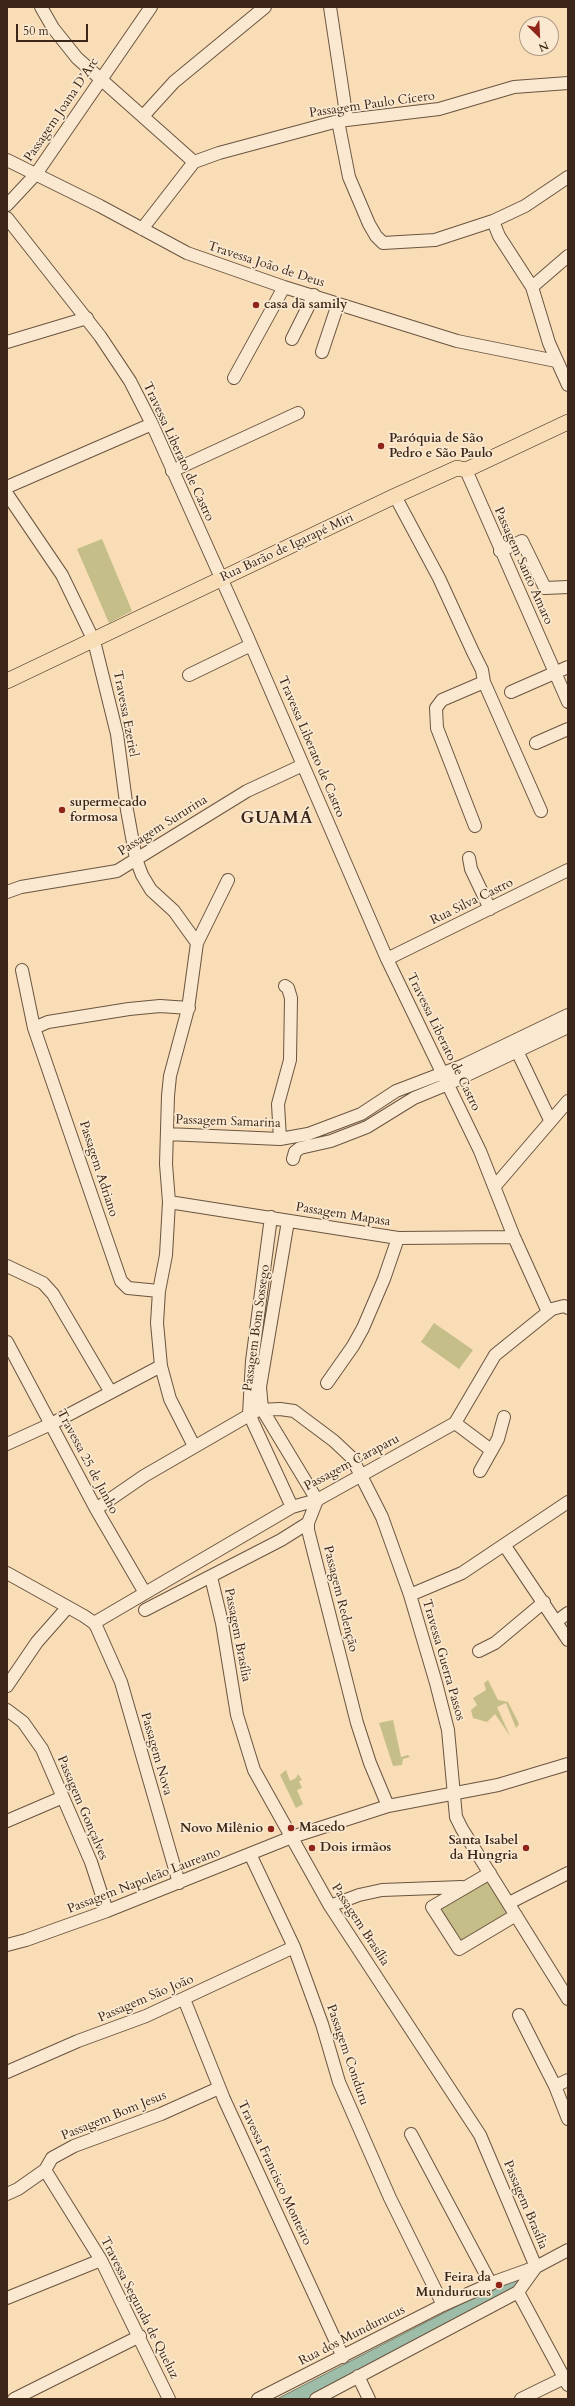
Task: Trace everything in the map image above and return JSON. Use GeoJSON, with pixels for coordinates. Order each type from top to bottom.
{"type":"FeatureCollection","features":[{"type":"Feature","properties":{"kind":"main road","name":"Rua Barão de Igarapé Miri"},"geometry":{"type":"LineString","coordinates":[[7,681],[94,641],[395,496],[457,468],[466,470],[568,422]]}},
{"type":"Feature","properties":{"kind":"street"},"geometry":{"type":"LineString","coordinates":[[41,7],[68,48],[100,79],[144,115],[194,162],[142,229]]}},
{"type":"Feature","properties":{"kind":"street","name":"Passagem Joana D’Arc"},"geometry":{"type":"LineString","coordinates":[[7,206],[36,174],[151,7]]}},
{"type":"Feature","properties":{"kind":"street"},"geometry":{"type":"LineString","coordinates":[[144,115],[174,82],[264,7]]}},
{"type":"Feature","properties":{"kind":"street"},"geometry":{"type":"LineString","coordinates":[[330,7],[349,177],[369,224],[376,236],[383,243],[435,240],[494,221],[525,206],[568,176]]}},
{"type":"Feature","properties":{"kind":"street","name":"Passagem Paulo Cícero"},"geometry":{"type":"LineString","coordinates":[[194,162],[291,132],[343,121],[439,109],[514,87],[568,83]]}},
{"type":"Feature","properties":{"kind":"street","name":"Travessa João de Deus"},"geometry":{"type":"LineString","coordinates":[[7,160],[187,253],[284,287],[314,295],[338,304],[457,341],[556,361]]}},
{"type":"Feature","properties":{"kind":"street","name":"Travessa Liberato de Castro"},"geometry":{"type":"LineString","coordinates":[[7,218],[87,318],[118,361],[152,424],[304,765],[387,959],[443,1073],[495,1186],[514,1238],[548,1312]]}},
{"type":"Feature","properties":{"kind":"street"},"geometry":{"type":"LineString","coordinates":[[494,221],[499,236],[532,287],[556,361],[568,385]]}},
{"type":"Feature","properties":{"kind":"street"},"geometry":{"type":"LineString","coordinates":[[532,287],[568,256]]}},
{"type":"Feature","properties":{"kind":"street"},"geometry":{"type":"LineString","coordinates":[[234,378],[284,287]]}},
{"type":"Feature","properties":{"kind":"street"},"geometry":{"type":"LineString","coordinates":[[292,339],[314,295]]}},
{"type":"Feature","properties":{"kind":"street"},"geometry":{"type":"LineString","coordinates":[[322,352],[338,304]]}},
{"type":"Feature","properties":{"kind":"street"},"geometry":{"type":"LineString","coordinates":[[7,342],[87,318]]}},
{"type":"Feature","properties":{"kind":"street"},"geometry":{"type":"LineString","coordinates":[[172,471],[298,413]]}},
{"type":"Feature","properties":{"kind":"street"},"geometry":{"type":"LineString","coordinates":[[7,487],[152,424]]}},
{"type":"Feature","properties":{"kind":"street","name":"Passagem Santo Amaro"},"geometry":{"type":"LineString","coordinates":[[466,470],[568,702]]}},
{"type":"Feature","properties":{"kind":"street","name":"Travessa Ezeriel"},"geometry":{"type":"LineString","coordinates":[[7,494],[62,575],[94,641],[117,734],[136,859],[142,875],[151,890],[174,912],[197,943]]}},
{"type":"Feature","properties":{"kind":"street"},"geometry":{"type":"LineString","coordinates":[[395,496],[439,578],[482,670],[484,682],[542,811]]}},
{"type":"Feature","properties":{"kind":"street"},"geometry":{"type":"LineString","coordinates":[[500,550],[522,541],[545,588],[568,587]]}},
{"type":"Feature","properties":{"kind":"street"},"geometry":{"type":"LineString","coordinates":[[190,675],[251,645]]}},
{"type":"Feature","properties":{"kind":"street"},"geometry":{"type":"LineString","coordinates":[[511,692],[568,667]]}},
{"type":"Feature","properties":{"kind":"street"},"geometry":{"type":"LineString","coordinates":[[475,826],[437,728],[436,708],[442,700],[484,682]]}},
{"type":"Feature","properties":{"kind":"street"},"geometry":{"type":"LineString","coordinates":[[536,743],[568,729]]}},
{"type":"Feature","properties":{"kind":"street","name":"Passagem Sururina"},"geometry":{"type":"LineString","coordinates":[[7,892],[21,887],[118,871],[247,790],[304,765]]}},
{"type":"Feature","properties":{"kind":"street"},"geometry":{"type":"LineString","coordinates":[[468,858],[490,909]]}},
{"type":"Feature","properties":{"kind":"street","name":"Rua Silva Castro"},"geometry":{"type":"LineString","coordinates":[[387,959],[568,870]]}},
{"type":"Feature","properties":{"kind":"street"},"geometry":{"type":"LineString","coordinates":[[194,1446],[170,1399],[161,1366],[157,1323],[159,1291],[166,1255],[169,1202],[167,1134],[170,1076],[189,1008],[197,943],[228,880]]}},
{"type":"Feature","properties":{"kind":"street","name":"Passagem Adriano"},"geometry":{"type":"LineString","coordinates":[[22,970],[34,1028],[121,1281],[128,1288],[159,1291]]}},
{"type":"Feature","properties":{"kind":"street"},"geometry":{"type":"LineString","coordinates":[[280,1139],[278,1104],[285,1083],[290,1060],[291,998],[288,988],[285,986]]}},
{"type":"Feature","properties":{"kind":"street"},"geometry":{"type":"LineString","coordinates":[[34,1028],[48,1022],[129,1009],[160,1006],[189,1008]]}},
{"type":"Feature","properties":{"kind":"street","name":"Passagem Samarina"},"geometry":{"type":"LineString","coordinates":[[167,1134],[280,1139],[326,1129],[360,1114],[396,1091],[443,1073],[568,1015]]}},
{"type":"Feature","properties":{"kind":"street"},"geometry":{"type":"LineString","coordinates":[[293,1159],[295,1152],[300,1148],[330,1141],[362,1129],[414,1098],[448,1084],[568,1027]]}},
{"type":"Feature","properties":{"kind":"street"},"geometry":{"type":"LineString","coordinates":[[517,1051],[550,1120]]}},
{"type":"Feature","properties":{"kind":"street"},"geometry":{"type":"LineString","coordinates":[[495,1186],[550,1120],[568,1101]]}},
{"type":"Feature","properties":{"kind":"street","name":"Passagem Mapasa"},"geometry":{"type":"LineString","coordinates":[[169,1202],[398,1238],[514,1238]]}},
{"type":"Feature","properties":{"kind":"street","name":"Passagem Bom Sossego"},"geometry":{"type":"LineString","coordinates":[[256,1411],[280,1219]]}},
{"type":"Feature","properties":{"kind":"street","name":"Passagem Bom Sossego"},"geometry":{"type":"LineString","coordinates":[[256,1411],[252,1360],[280,1219]]}},
{"type":"Feature","properties":{"kind":"street"},"geometry":{"type":"LineString","coordinates":[[327,1383],[353,1346],[363,1328],[384,1279],[398,1238]]}},
{"type":"Feature","properties":{"kind":"street"},"geometry":{"type":"LineString","coordinates":[[7,1266],[43,1283],[53,1294],[110,1391]]}},
{"type":"Feature","properties":{"kind":"street"},"geometry":{"type":"LineString","coordinates":[[491,1450],[455,1423],[495,1355],[557,1306],[567,1310]]}},
{"type":"Feature","properties":{"kind":"street","name":"Travessa 25 de Junho"},"geometry":{"type":"LineString","coordinates":[[7,1342],[96,1509],[145,1593]]}},
{"type":"Feature","properties":{"kind":"street"},"geometry":{"type":"LineString","coordinates":[[7,1444],[51,1424],[110,1391],[161,1366]]}},
{"type":"Feature","properties":{"kind":"street","name":"Passagem Bom Sossego"},"geometry":{"type":"LineString","coordinates":[[256,1411],[287,1410],[301,1415],[344,1450],[362,1474]]}},
{"type":"Feature","properties":{"kind":"street"},"geometry":{"type":"LineString","coordinates":[[96,1509],[194,1446],[256,1411]]}},
{"type":"Feature","properties":{"kind":"street"},"geometry":{"type":"LineString","coordinates":[[145,1610],[211,1577],[308,1523],[317,1500],[256,1411]]}},
{"type":"Feature","properties":{"kind":"street"},"geometry":{"type":"LineString","coordinates":[[256,1411],[292,1507]]}},
{"type":"Feature","properties":{"kind":"street"},"geometry":{"type":"LineString","coordinates":[[480,1471],[502,1428],[504,1417]]}},
{"type":"Feature","properties":{"kind":"street","name":"Passagem Caraparu"},"geometry":{"type":"LineString","coordinates":[[94,1623],[292,1507],[317,1500],[455,1423]]}},
{"type":"Feature","properties":{"kind":"street","name":"Travessa Guerra Passos"},"geometry":{"type":"LineString","coordinates":[[362,1474],[382,1517],[410,1595],[448,1730],[456,1817],[568,1999]]}},
{"type":"Feature","properties":{"kind":"street"},"geometry":{"type":"LineString","coordinates":[[410,1595],[462,1572],[505,1546],[568,1502]]}},
{"type":"Feature","properties":{"kind":"street","name":"Passagem Redenção"},"geometry":{"type":"LineString","coordinates":[[308,1523],[357,1723],[370,1763],[388,1806]]}},
{"type":"Feature","properties":{"kind":"street"},"geometry":{"type":"LineString","coordinates":[[505,1546],[557,1621],[568,1640]]}},
{"type":"Feature","properties":{"kind":"street"},"geometry":{"type":"LineString","coordinates":[[7,1573],[94,1623]]}},
{"type":"Feature","properties":{"kind":"street","name":"Passagem Brasília"},"geometry":{"type":"LineString","coordinates":[[211,1577],[221,1618],[237,1716],[245,1744],[266,1794],[292,1837],[330,1906],[480,2135],[536,2267]]}},
{"type":"Feature","properties":{"kind":"street"},"geometry":{"type":"LineString","coordinates":[[479,1652],[495,1643],[544,1602]]}},
{"type":"Feature","properties":{"kind":"street"},"geometry":{"type":"LineString","coordinates":[[7,1686],[37,1642],[67,1608]]}},
{"type":"Feature","properties":{"kind":"street"},"geometry":{"type":"LineString","coordinates":[[557,1621],[568,1613]]}},
{"type":"Feature","properties":{"kind":"street","name":"Passagem Nova"},"geometry":{"type":"LineString","coordinates":[[94,1623],[121,1682],[179,1883]]}},
{"type":"Feature","properties":{"kind":"street","name":"Passagem Gonçalves"},"geometry":{"type":"LineString","coordinates":[[7,1710],[22,1721],[42,1749],[90,1862],[107,1911]]}},
{"type":"Feature","properties":{"kind":"street","name":"Passagem Napoleão Laureano"},"geometry":{"type":"LineString","coordinates":[[7,1945],[26,1940],[107,1911],[292,1837],[388,1806],[498,1785],[568,1764]]}},
{"type":"Feature","properties":{"kind":"street"},"geometry":{"type":"LineString","coordinates":[[7,1821],[63,1797]]}},
{"type":"Feature","properties":{"kind":"street","name":"Passagem Conduru"},"geometry":{"type":"LineString","coordinates":[[250,1854],[294,1947],[322,2024],[339,2082],[390,2198],[444,2305]]}},
{"type":"Feature","properties":{"kind":"street"},"geometry":{"type":"LineString","coordinates":[[490,1873],[432,1907],[459,1949],[516,1915]]}},
{"type":"Feature","properties":{"kind":"street"},"geometry":{"type":"LineString","coordinates":[[508,1903],[568,1873]]}},
{"type":"Feature","properties":{"kind":"street"},"geometry":{"type":"LineString","coordinates":[[330,1906],[359,1895],[382,1890],[464,1887]]}},
{"type":"Feature","properties":{"kind":"street","name":"Passagem São João"},"geometry":{"type":"LineString","coordinates":[[7,2072],[184,1999],[294,1947]]}},
{"type":"Feature","properties":{"kind":"street","name":"Travessa Francisco Monteiro"},"geometry":{"type":"LineString","coordinates":[[184,1999],[219,2088],[343,2357]]}},
{"type":"Feature","properties":{"kind":"street"},"geometry":{"type":"LineString","coordinates":[[519,2015],[555,2086],[568,2119]]}},
{"type":"Feature","properties":{"kind":"street"},"geometry":{"type":"LineString","coordinates":[[555,2086],[568,2080]]}},
{"type":"Feature","properties":{"kind":"street","name":"Passagem Bom Jesus"},"geometry":{"type":"LineString","coordinates":[[7,2194],[18,2189],[45,2170],[52,2158],[74,2146],[161,2114],[219,2088]]}},
{"type":"Feature","properties":{"kind":"street"},"geometry":{"type":"LineString","coordinates":[[412,2134],[491,2284]]}},
{"type":"Feature","properties":{"kind":"street","name":"Travessa Segunda de Queluz"},"geometry":{"type":"LineString","coordinates":[[45,2170],[101,2260],[170,2399]]}},
{"type":"Feature","properties":{"kind":"street","name":"Rua dos Mundurucus"},"geometry":{"type":"LineString","coordinates":[[258,2399],[444,2305],[491,2284],[536,2267],[568,2250]]}},
{"type":"Feature","properties":{"kind":"street"},"geometry":{"type":"LineString","coordinates":[[7,2298],[101,2260]]}},
{"type":"Feature","properties":{"kind":"street"},"geometry":{"type":"LineString","coordinates":[[316,2399],[518,2292],[536,2267]]}},
{"type":"Feature","properties":{"kind":"street"},"geometry":{"type":"LineString","coordinates":[[518,2292],[567,2382],[520,2399]]}},
{"type":"Feature","properties":{"kind":"street"},"geometry":{"type":"LineString","coordinates":[[14,2399],[140,2336]]}},
{"type":"Feature","properties":{"kind":"street"},"geometry":{"type":"LineString","coordinates":[[358,2376],[368,2399]]}},
{"type":"Feature","properties":{"kind":"shaded area"},"geometry":{"type":"Polygon","coordinates":[[[102,539],[132,611],[109,623],[77,549],[102,539]]]}},
{"type":"Feature","properties":{"kind":"shaded area"},"geometry":{"type":"Polygon","coordinates":[[[434,1323],[473,1350],[459,1369],[421,1342],[434,1323]]]}},
{"type":"Feature","properties":{"kind":"shaded area"},"geometry":{"type":"Polygon","coordinates":[[[488,1680],[498,1700],[508,1702],[519,1724],[516,1728],[506,1703],[497,1707],[510,1736],[495,1714],[487,1722],[473,1718],[471,1710],[477,1705],[473,1698],[486,1690],[484,1683],[488,1680]]]}},
{"type":"Feature","properties":{"kind":"shaded area"},"geometry":{"type":"Polygon","coordinates":[[[393,1720],[401,1757],[408,1755],[410,1757],[403,1759],[402,1765],[393,1766],[379,1723],[393,1720]]]}},
{"type":"Feature","properties":{"kind":"shaded area"},"geometry":{"type":"Polygon","coordinates":[[[286,1770],[290,1781],[296,1778],[298,1774],[302,1780],[299,1781],[302,1788],[297,1790],[303,1804],[296,1808],[280,1775],[286,1770]]]}},
{"type":"Feature","properties":{"kind":"shaded area"},"geometry":{"type":"Polygon","coordinates":[[[489,1878],[513,1916],[459,1949],[435,1910],[489,1878]]]}},
{"type":"Feature","properties":{"kind":"shaded area"},"geometry":{"type":"Polygon","coordinates":[[[506,2281],[509,2286],[508,2294],[308,2399],[277,2399],[506,2281]]]}},
{"type":"Feature","properties":{"kind":"waterway"},"geometry":{"type":"LineString","coordinates":[[497,2292],[526,2274]]}},
{"type":"Feature","properties":{"kind":"place","name":"casa da samily"},"geometry":{"type":"Point","coordinates":[256,305]}},
{"type":"Feature","properties":{"kind":"place","name":"Paróquia de São Pedro e São Paulo"},"geometry":{"type":"Point","coordinates":[381,446]}},
{"type":"Feature","properties":{"kind":"place","name":"supermecado formosa"},"geometry":{"type":"Point","coordinates":[62,810]}},
{"type":"Feature","properties":{"kind":"place","name":"Macedo"},"geometry":{"type":"Point","coordinates":[291,1828]}},
{"type":"Feature","properties":{"kind":"place","name":"Novo Milênio"},"geometry":{"type":"Point","coordinates":[271,1829]}},
{"type":"Feature","properties":{"kind":"place","name":"Dois irmãos"},"geometry":{"type":"Point","coordinates":[312,1848]}},
{"type":"Feature","properties":{"kind":"place","name":"Santa Isabel da Hungria"},"geometry":{"type":"Point","coordinates":[526,1848]}},
{"type":"Feature","properties":{"kind":"place","name":"Feira da Mundurucus"},"geometry":{"type":"Point","coordinates":[499,2285]}},
{"type":"Feature","properties":{"kind":"district","name":"GUAMÁ"},"geometry":{"type":"Point","coordinates":[277,819]}}]}
